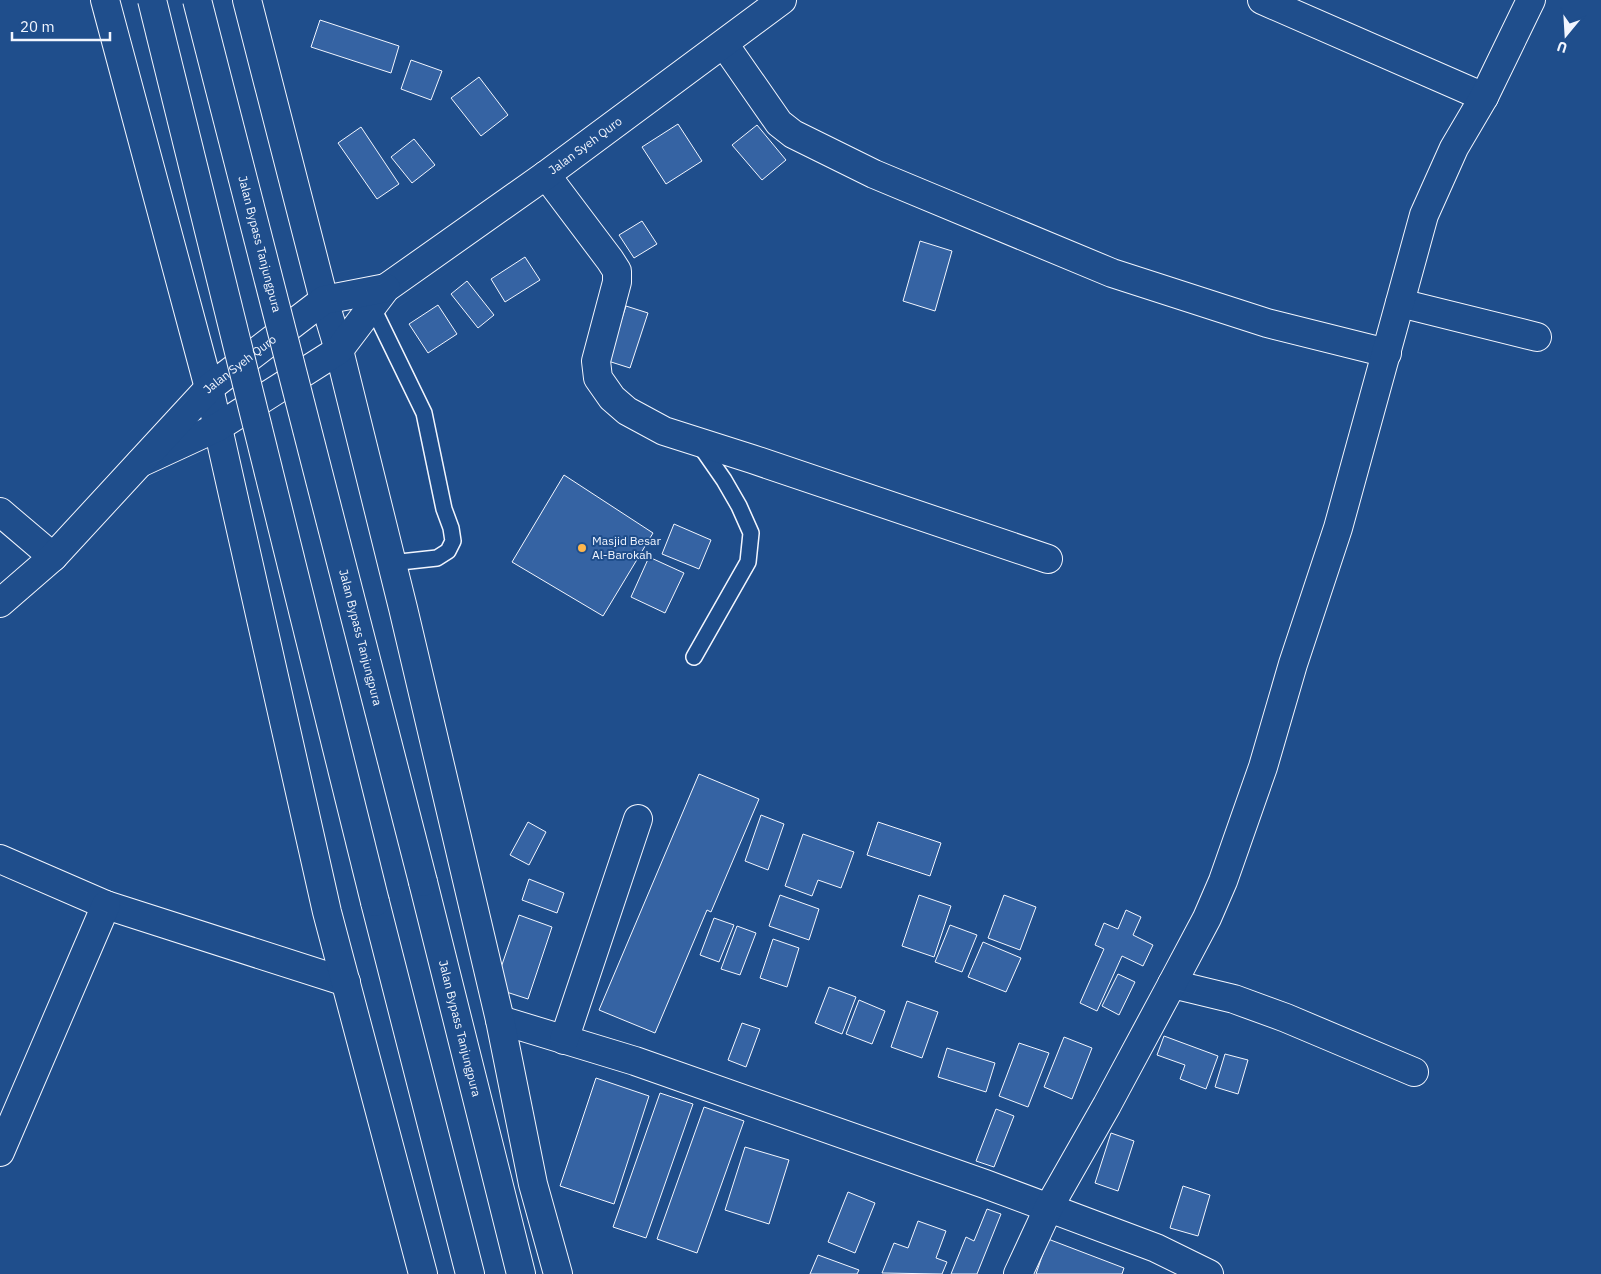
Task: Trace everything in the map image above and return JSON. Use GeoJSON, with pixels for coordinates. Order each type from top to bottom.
{"type":"FeatureCollection","features":[{"type":"Feature","properties":{"kind":"main road"},"geometry":{"type":"LineString","coordinates":[[105,0],[209,388],[325,903],[423,1274]]}},
{"type":"Feature","properties":{"kind":"main road"},"geometry":{"type":"LineString","coordinates":[[152,0],[375,902],[470,1274]]}},
{"type":"Feature","properties":{"kind":"main road","name":"Jalan Bypass Tanjungpura"},"geometry":{"type":"LineString","coordinates":[[197,0],[423,882],[521,1274]]}},
{"type":"Feature","properties":{"kind":"main road"},"geometry":{"type":"LineString","coordinates":[[247,0],[324,300],[339,350],[392,563],[500,1020],[533,1184],[558,1274]]}},
{"type":"Feature","properties":{"kind":"main road","name":"Jalan Syeh Quro"},"geometry":{"type":"LineString","coordinates":[[140,463],[218,427],[339,350],[379,297],[782,0]]}},
{"type":"Feature","properties":{"kind":"main road"},"geometry":{"type":"LineString","coordinates":[[1262,0],[1484,97]]}},
{"type":"Feature","properties":{"kind":"main road"},"geometry":{"type":"LineString","coordinates":[[1018,1274],[1049,1206],[1107,1105],[1208,918],[1223,881],[1263,767],[1293,664],[1338,528],[1424,215],[1454,148],[1484,97],[1530,0]]}},
{"type":"Feature","properties":{"kind":"main road"},"geometry":{"type":"LineString","coordinates":[[724,44],[779,124],[793,134],[874,174],[1112,273],[1267,323],[1387,353]]}},
{"type":"Feature","properties":{"kind":"main road"},"geometry":{"type":"LineString","coordinates":[[546,174],[617,271],[617,282],[596,361],[598,378],[612,398],[627,411],[664,431],[1048,559]]}},
{"type":"Feature","properties":{"kind":"main road","name":"Jalan Syeh Quro"},"geometry":{"type":"LineString","coordinates":[[0,603],[53,557],[209,388],[324,300],[379,297]]}},
{"type":"Feature","properties":{"kind":"main road"},"geometry":{"type":"LineString","coordinates":[[1400,303],[1537,337]]}},
{"type":"Feature","properties":{"kind":"main road"},"geometry":{"type":"LineString","coordinates":[[0,512],[53,557]]}},
{"type":"Feature","properties":{"kind":"main road"},"geometry":{"type":"LineString","coordinates":[[564,1040],[638,819]]}},
{"type":"Feature","properties":{"kind":"main road"},"geometry":{"type":"LineString","coordinates":[[0,859],[106,905],[346,982]]}},
{"type":"Feature","properties":{"kind":"main road"},"geometry":{"type":"LineString","coordinates":[[0,1152],[106,905]]}},
{"type":"Feature","properties":{"kind":"main road"},"geometry":{"type":"LineString","coordinates":[[1172,984],[1243,1002],[1414,1072]]}},
{"type":"Feature","properties":{"kind":"main road"},"geometry":{"type":"LineString","coordinates":[[500,1020],[635,1061],[1049,1206],[1156,1248],[1209,1274]]}},
{"type":"Feature","properties":{"kind":"lane"},"geometry":{"type":"LineString","coordinates":[[379,297],[424,413],[444,509],[451,528],[453,542],[448,551],[437,558],[392,563]]}},
{"type":"Feature","properties":{"kind":"lane"},"geometry":{"type":"LineString","coordinates":[[694,657],[748,562],[751,534],[739,506],[724,480],[697,441]]}},
{"type":"Feature","properties":{"kind":"building"},"geometry":{"type":"Polygon","coordinates":[[[320,20],[399,46],[391,73],[311,47],[320,20]]]}},
{"type":"Feature","properties":{"kind":"building"},"geometry":{"type":"Polygon","coordinates":[[[411,60],[442,71],[431,100],[401,89],[411,60]]]}},
{"type":"Feature","properties":{"kind":"building"},"geometry":{"type":"Polygon","coordinates":[[[479,77],[508,115],[481,136],[451,98],[479,77]]]}},
{"type":"Feature","properties":{"kind":"building"},"geometry":{"type":"Polygon","coordinates":[[[678,124],[702,161],[666,184],[642,147],[678,124]]]}},
{"type":"Feature","properties":{"kind":"building"},"geometry":{"type":"Polygon","coordinates":[[[757,125],[786,160],[762,180],[732,145],[757,125]]]}},
{"type":"Feature","properties":{"kind":"building"},"geometry":{"type":"Polygon","coordinates":[[[361,127],[399,184],[377,199],[338,143],[361,127]]]}},
{"type":"Feature","properties":{"kind":"building"},"geometry":{"type":"Polygon","coordinates":[[[414,139],[435,165],[412,183],[391,157],[414,139]]]}},
{"type":"Feature","properties":{"kind":"building"},"geometry":{"type":"Polygon","coordinates":[[[642,221],[657,244],[634,258],[619,235],[642,221]]]}},
{"type":"Feature","properties":{"kind":"building"},"geometry":{"type":"Polygon","coordinates":[[[920,241],[952,251],[935,311],[903,301],[920,241]]]}},
{"type":"Feature","properties":{"kind":"building"},"geometry":{"type":"Polygon","coordinates":[[[525,257],[540,280],[505,302],[491,279],[525,257]]]}},
{"type":"Feature","properties":{"kind":"building"},"geometry":{"type":"Polygon","coordinates":[[[467,281],[494,315],[478,328],[451,294],[467,281]]]}},
{"type":"Feature","properties":{"kind":"building"},"geometry":{"type":"Polygon","coordinates":[[[438,305],[457,334],[428,353],[409,324],[438,305]]]}},
{"type":"Feature","properties":{"kind":"building"},"geometry":{"type":"Polygon","coordinates":[[[626,306],[648,313],[630,368],[608,361],[626,306]]]}},
{"type":"Feature","properties":{"kind":"building","name":"Masjid Besar Al-Barokah"},"geometry":{"type":"Polygon","coordinates":[[[564,475],[653,533],[603,616],[512,562],[564,475]]]}},
{"type":"Feature","properties":{"kind":"building"},"geometry":{"type":"Polygon","coordinates":[[[674,524],[711,540],[699,569],[662,554],[674,524]]]}},
{"type":"Feature","properties":{"kind":"building"},"geometry":{"type":"Polygon","coordinates":[[[649,557],[684,573],[665,613],[631,597],[649,557]]]}},
{"type":"Feature","properties":{"kind":"building"},"geometry":{"type":"Polygon","coordinates":[[[699,774],[759,799],[711,912],[707,910],[655,1033],[599,1010],[699,774]]]}},
{"type":"Feature","properties":{"kind":"building"},"geometry":{"type":"Polygon","coordinates":[[[761,815],[784,824],[768,870],[745,861],[761,815]]]}},
{"type":"Feature","properties":{"kind":"building"},"geometry":{"type":"Polygon","coordinates":[[[528,822],[546,832],[529,865],[510,855],[528,822]]]}},
{"type":"Feature","properties":{"kind":"building"},"geometry":{"type":"Polygon","coordinates":[[[878,822],[941,843],[930,876],[867,855],[878,822]]]}},
{"type":"Feature","properties":{"kind":"building"},"geometry":{"type":"Polygon","coordinates":[[[803,834],[854,852],[841,888],[818,880],[812,896],[785,886],[803,834]]]}},
{"type":"Feature","properties":{"kind":"building"},"geometry":{"type":"Polygon","coordinates":[[[529,879],[564,893],[557,913],[522,900],[529,879]]]}},
{"type":"Feature","properties":{"kind":"building"},"geometry":{"type":"Polygon","coordinates":[[[780,895],[819,909],[809,940],[769,926],[780,895]]]}},
{"type":"Feature","properties":{"kind":"building"},"geometry":{"type":"Polygon","coordinates":[[[919,895],[951,906],[934,957],[902,946],[919,895]]]}},
{"type":"Feature","properties":{"kind":"building"},"geometry":{"type":"Polygon","coordinates":[[[1004,895],[1036,907],[1020,950],[988,938],[1004,895]]]}},
{"type":"Feature","properties":{"kind":"building"},"geometry":{"type":"Polygon","coordinates":[[[1126,910],[1141,917],[1133,935],[1153,945],[1143,966],[1122,956],[1097,1011],[1080,1003],[1104,949],[1095,945],[1104,923],[1118,929],[1126,910]]]}},
{"type":"Feature","properties":{"kind":"building"},"geometry":{"type":"Polygon","coordinates":[[[519,915],[552,927],[528,999],[494,988],[519,915]]]}},
{"type":"Feature","properties":{"kind":"building"},"geometry":{"type":"Polygon","coordinates":[[[714,918],[734,925],[719,962],[700,955],[714,918]]]}},
{"type":"Feature","properties":{"kind":"building"},"geometry":{"type":"Polygon","coordinates":[[[950,925],[977,935],[962,972],[935,962],[950,925]]]}},
{"type":"Feature","properties":{"kind":"building"},"geometry":{"type":"Polygon","coordinates":[[[737,926],[756,933],[740,975],[721,969],[737,926]]]}},
{"type":"Feature","properties":{"kind":"building"},"geometry":{"type":"Polygon","coordinates":[[[773,939],[799,948],[787,987],[760,978],[773,939]]]}},
{"type":"Feature","properties":{"kind":"building"},"geometry":{"type":"Polygon","coordinates":[[[983,942],[1021,958],[1006,992],[968,977],[983,942]]]}},
{"type":"Feature","properties":{"kind":"building"},"geometry":{"type":"Polygon","coordinates":[[[1118,974],[1135,982],[1119,1015],[1102,1006],[1118,974]]]}},
{"type":"Feature","properties":{"kind":"building"},"geometry":{"type":"Polygon","coordinates":[[[829,987],[856,997],[842,1034],[815,1023],[829,987]]]}},
{"type":"Feature","properties":{"kind":"building"},"geometry":{"type":"Polygon","coordinates":[[[859,1000],[885,1011],[872,1044],[846,1034],[859,1000]]]}},
{"type":"Feature","properties":{"kind":"building"},"geometry":{"type":"Polygon","coordinates":[[[907,1001],[938,1012],[922,1058],[891,1047],[907,1001]]]}},
{"type":"Feature","properties":{"kind":"building"},"geometry":{"type":"Polygon","coordinates":[[[742,1023],[760,1029],[746,1067],[728,1060],[742,1023]]]}},
{"type":"Feature","properties":{"kind":"building"},"geometry":{"type":"Polygon","coordinates":[[[1164,1036],[1218,1056],[1206,1089],[1180,1079],[1185,1065],[1157,1055],[1164,1036]]]}},
{"type":"Feature","properties":{"kind":"building"},"geometry":{"type":"Polygon","coordinates":[[[1064,1037],[1092,1048],[1072,1099],[1044,1087],[1064,1037]]]}},
{"type":"Feature","properties":{"kind":"building"},"geometry":{"type":"Polygon","coordinates":[[[1019,1043],[1049,1053],[1028,1107],[999,1096],[1019,1043]]]}},
{"type":"Feature","properties":{"kind":"building"},"geometry":{"type":"Polygon","coordinates":[[[947,1048],[995,1063],[986,1092],[938,1077],[947,1048]]]}},
{"type":"Feature","properties":{"kind":"building"},"geometry":{"type":"Polygon","coordinates":[[[1225,1054],[1248,1060],[1238,1094],[1215,1087],[1225,1054]]]}},
{"type":"Feature","properties":{"kind":"building"},"geometry":{"type":"Polygon","coordinates":[[[596,1078],[649,1096],[614,1204],[560,1186],[596,1078]]]}},
{"type":"Feature","properties":{"kind":"building"},"geometry":{"type":"Polygon","coordinates":[[[660,1093],[693,1104],[646,1238],[613,1227],[660,1093]]]}},
{"type":"Feature","properties":{"kind":"building"},"geometry":{"type":"Polygon","coordinates":[[[704,1107],[744,1121],[697,1253],[657,1239],[704,1107]]]}},
{"type":"Feature","properties":{"kind":"building"},"geometry":{"type":"Polygon","coordinates":[[[996,1109],[1014,1116],[994,1167],[976,1161],[996,1109]]]}},
{"type":"Feature","properties":{"kind":"building"},"geometry":{"type":"Polygon","coordinates":[[[1111,1133],[1134,1141],[1118,1191],[1095,1183],[1111,1133]]]}},
{"type":"Feature","properties":{"kind":"building"},"geometry":{"type":"Polygon","coordinates":[[[745,1147],[789,1160],[769,1224],[725,1210],[745,1147]]]}},
{"type":"Feature","properties":{"kind":"building"},"geometry":{"type":"Polygon","coordinates":[[[1183,1186],[1210,1195],[1198,1236],[1170,1228],[1183,1186]]]}},
{"type":"Feature","properties":{"kind":"building"},"geometry":{"type":"Polygon","coordinates":[[[848,1192],[875,1203],[855,1253],[828,1242],[848,1192]]]}},
{"type":"Feature","properties":{"kind":"building"},"geometry":{"type":"Polygon","coordinates":[[[987,1209],[1001,1214],[977,1274],[951,1274],[966,1237],[974,1241],[987,1209]]]}},
{"type":"Feature","properties":{"kind":"building"},"geometry":{"type":"Polygon","coordinates":[[[918,1221],[946,1231],[936,1258],[947,1262],[942,1274],[882,1273],[894,1243],[908,1248],[918,1221]]]}},
{"type":"Feature","properties":{"kind":"building"},"geometry":{"type":"Polygon","coordinates":[[[1048,1239],[1124,1268],[1122,1274],[1036,1274],[1048,1239]]]}},
{"type":"Feature","properties":{"kind":"building"},"geometry":{"type":"Polygon","coordinates":[[[818,1255],[859,1270],[857,1274],[810,1274],[818,1255]]]}},
{"type":"Feature","properties":{"kind":"place","name":"Masjid Besar Al-Barokah"},"geometry":{"type":"Point","coordinates":[582,548]}}]}
